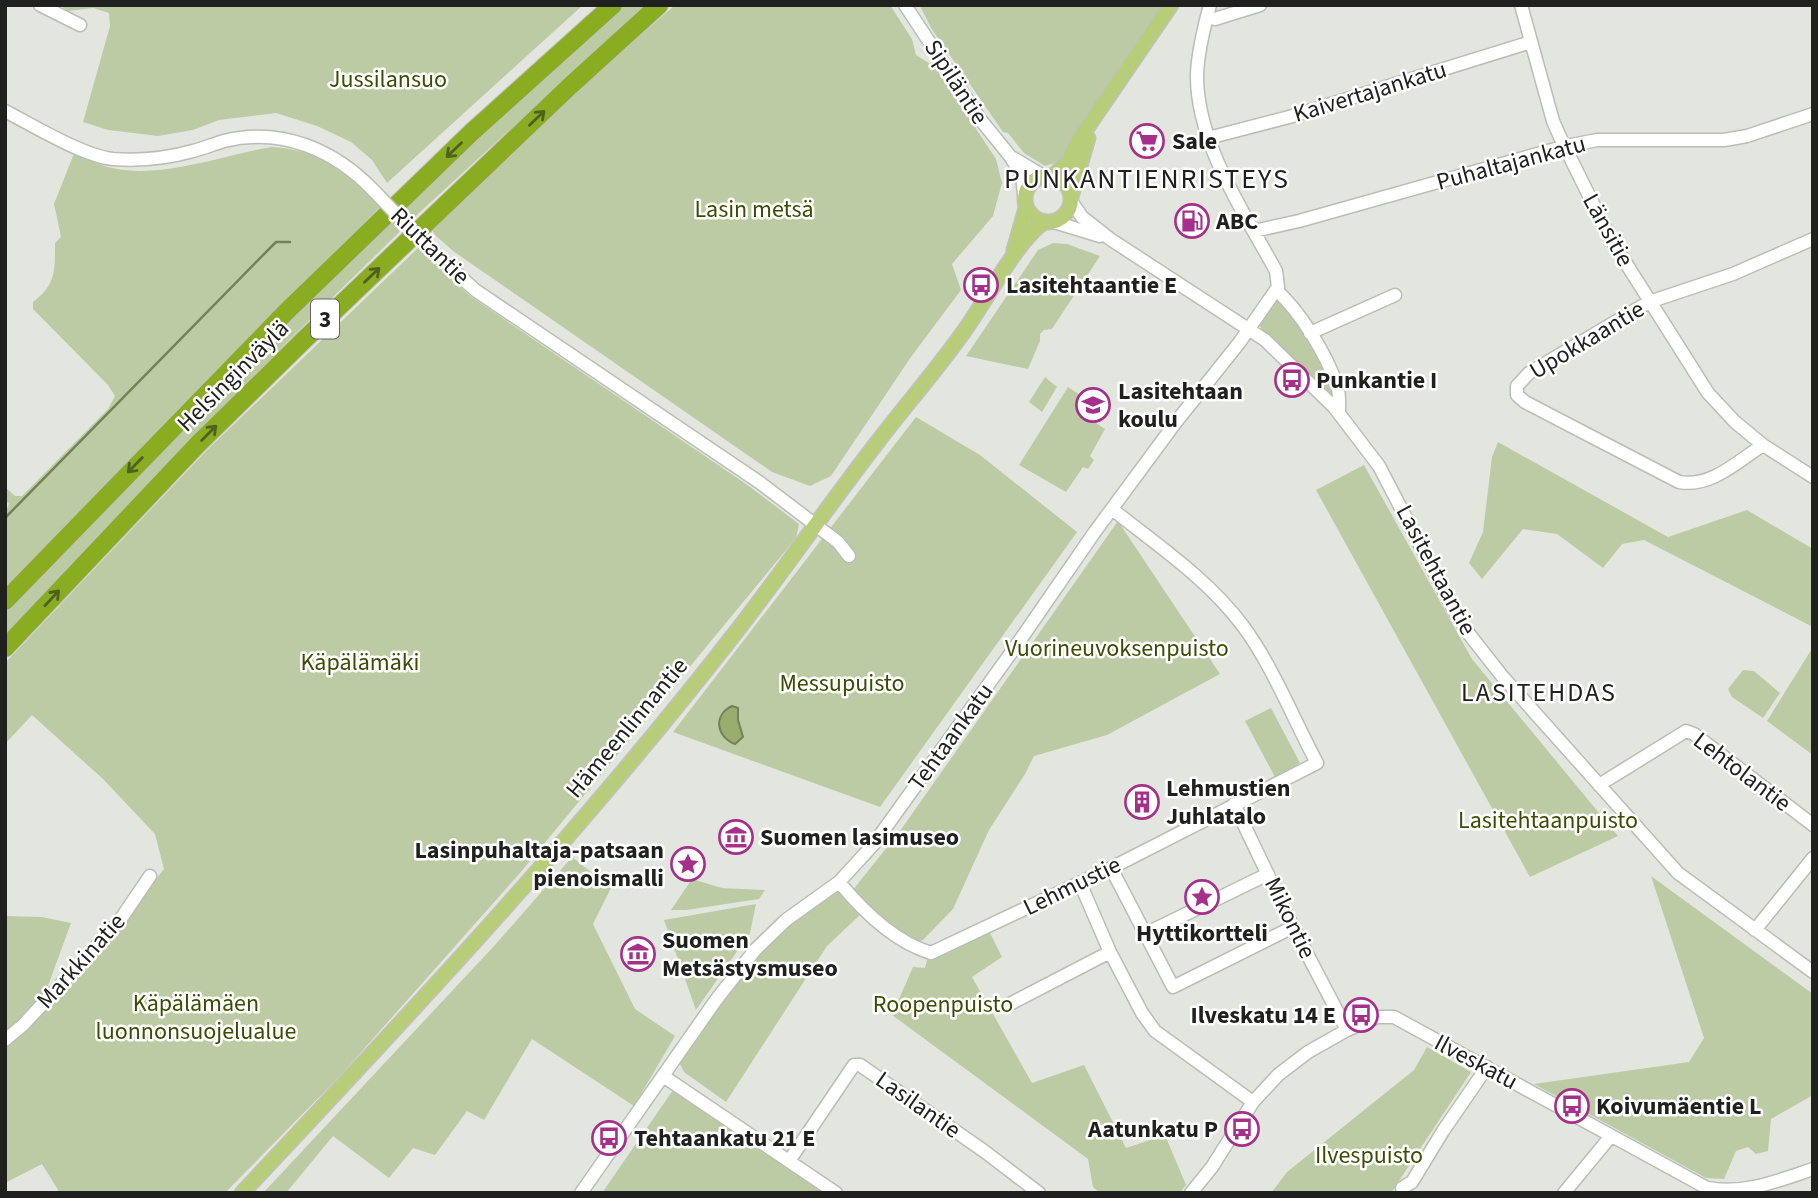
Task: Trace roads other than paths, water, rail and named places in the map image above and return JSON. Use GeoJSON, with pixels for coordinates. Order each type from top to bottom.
{"type":"FeatureCollection","features":[{"type":"Feature","properties":{"kind":"highway","name":"Helsinginväylä"},"geometry":{"type":"LineString","coordinates":[[5,601],[286,312],[492,113],[613,5]]}},
{"type":"Feature","properties":{"kind":"highway","name":"Helsinginväylä"},"geometry":{"type":"LineString","coordinates":[[5,648],[198,444],[521,133],[659,5]]}},
{"type":"Feature","properties":{"kind":"main road"},"geometry":{"type":"LineString","coordinates":[[1094,120],[1066,214],[1049,222],[1031,216],[1025,201],[1030,183],[1048,176],[1067,163],[1078,141],[1171,5]]}},
{"type":"Feature","properties":{"kind":"main road"},"geometry":{"type":"LineString","coordinates":[[1048,176],[1066,185],[1071,199]]}},
{"type":"Feature","properties":{"kind":"main road","name":"Hämeenlinnantie"},"geometry":{"type":"LineString","coordinates":[[1010,262],[1025,201]]}},
{"type":"Feature","properties":{"kind":"main road","name":"Hämeenlinnantie"},"geometry":{"type":"LineString","coordinates":[[242,1193],[502,913],[670,715],[940,364],[1030,234],[1049,222]]}},
{"type":"Feature","properties":{"kind":"street"},"geometry":{"type":"LineString","coordinates":[[40,5],[80,26]]}},
{"type":"Feature","properties":{"kind":"street"},"geometry":{"type":"LineString","coordinates":[[1209,11],[1215,19],[1261,5]]}},
{"type":"Feature","properties":{"kind":"street","name":"Länsitie"},"geometry":{"type":"LineString","coordinates":[[1521,5],[1553,121],[1596,212],[1650,302],[1708,393],[1735,422],[1763,445],[1813,477]]}},
{"type":"Feature","properties":{"kind":"street","name":"Sipiläntie"},"geometry":{"type":"LineString","coordinates":[[907,6],[980,119],[1022,175],[1025,201]]}},
{"type":"Feature","properties":{"kind":"street"},"geometry":{"type":"LineString","coordinates":[[1209,11],[1197,72],[1208,138],[1276,271],[1279,283],[1276,290],[1295,309],[1310,332],[1337,384],[1339,413]]}},
{"type":"Feature","properties":{"kind":"street","name":"Kaivertajankatu"},"geometry":{"type":"LineString","coordinates":[[1208,138],[1289,117],[1531,42]]}},
{"type":"Feature","properties":{"kind":"street","name":"Riuttantie"},"geometry":{"type":"LineString","coordinates":[[5,111],[74,145],[111,159],[165,157],[247,137],[295,141],[334,157],[363,179],[460,279],[748,475],[838,542],[849,556]]}},
{"type":"Feature","properties":{"kind":"street","name":"Puhaltajankatu"},"geometry":{"type":"LineString","coordinates":[[1254,232],[1566,146],[1597,140],[1724,140],[1759,132],[1813,114]]}},
{"type":"Feature","properties":{"kind":"street","name":"Sipiläntie"},"geometry":{"type":"LineString","coordinates":[[1010,156],[1048,176]]}},
{"type":"Feature","properties":{"kind":"street","name":"Lasitehtaantie"},"geometry":{"type":"LineString","coordinates":[[1071,199],[1082,217],[1110,239],[1249,329],[1289,362],[1339,413],[1379,466],[1469,634],[1678,873],[1813,972]]}},
{"type":"Feature","properties":{"kind":"street","name":"Lasitehtaantie"},"geometry":{"type":"LineString","coordinates":[[1049,222],[1110,239]]}},
{"type":"Feature","properties":{"kind":"street","name":"Upokkaantie"},"geometry":{"type":"LineString","coordinates":[[1763,445],[1712,478],[1698,484],[1679,482],[1520,399],[1517,386],[1524,376],[1650,302],[1733,274],[1813,239]]}},
{"type":"Feature","properties":{"kind":"street","name":"Tehtaankatu"},"geometry":{"type":"LineString","coordinates":[[582,1193],[755,950],[786,920],[839,882],[873,845],[1112,509],[1276,290]]}},
{"type":"Feature","properties":{"kind":"street"},"geometry":{"type":"LineString","coordinates":[[1310,332],[1395,295]]}},
{"type":"Feature","properties":{"kind":"street","name":"Lehmustie"},"geometry":{"type":"LineString","coordinates":[[839,882],[888,928],[918,949],[931,953],[1111,868],[1317,763],[1248,634],[1223,602],[1168,553],[1112,509]]}},
{"type":"Feature","properties":{"kind":"street","name":"Lehtolantie"},"geometry":{"type":"LineString","coordinates":[[1599,785],[1686,731],[1694,734],[1813,825]]}},
{"type":"Feature","properties":{"kind":"street","name":"Mikontie"},"geometry":{"type":"LineString","coordinates":[[1234,804],[1293,927],[1347,1030]]}},
{"type":"Feature","properties":{"kind":"street"},"geometry":{"type":"LineString","coordinates":[[1755,930],[1813,858]]}},
{"type":"Feature","properties":{"kind":"street"},"geometry":{"type":"LineString","coordinates":[[1111,868],[1173,987],[1293,927]]}},
{"type":"Feature","properties":{"kind":"street"},"geometry":{"type":"LineString","coordinates":[[1145,934],[1268,874]]}},
{"type":"Feature","properties":{"kind":"street","name":"Markkinatie"},"geometry":{"type":"LineString","coordinates":[[5,1041],[118,923],[150,876]]}},
{"type":"Feature","properties":{"kind":"street"},"geometry":{"type":"LineString","coordinates":[[1080,883],[1110,951],[1142,1013],[1155,1031],[1252,1102]]}},
{"type":"Feature","properties":{"kind":"street"},"geometry":{"type":"LineString","coordinates":[[1006,1006],[1110,951]]}},
{"type":"Feature","properties":{"kind":"street","name":"Ilveskatu"},"geometry":{"type":"LineString","coordinates":[[1191,1193],[1212,1167],[1252,1102],[1278,1075],[1347,1030],[1377,1017],[1394,1017],[1696,1183],[1717,1190],[1736,1192],[1813,1169]]}},
{"type":"Feature","properties":{"kind":"street","name":"Lasilantie"},"geometry":{"type":"LineString","coordinates":[[789,1161],[854,1065],[860,1065],[984,1151],[1039,1193]]}},
{"type":"Feature","properties":{"kind":"street"},"geometry":{"type":"LineString","coordinates":[[1402,1188],[1412,1182],[1443,1131],[1487,1068]]}},
{"type":"Feature","properties":{"kind":"street"},"geometry":{"type":"LineString","coordinates":[[663,1076],[836,1193]]}},
{"type":"Feature","properties":{"kind":"street"},"geometry":{"type":"LineString","coordinates":[[1564,1193],[1611,1136]]}},
{"type":"Feature","properties":{"kind":"waterway"},"geometry":{"type":"LineString","coordinates":[[5,518],[276,242],[290,242]]}},
{"type":"Feature","properties":{"kind":"place","name":"Sale"},"geometry":{"type":"Point","coordinates":[1147,141]}},
{"type":"Feature","properties":{"kind":"place","name":"ABC"},"geometry":{"type":"Point","coordinates":[1192,221]}},
{"type":"Feature","properties":{"kind":"place","name":"Lasitehtaantie E"},"geometry":{"type":"Point","coordinates":[981,285]}},
{"type":"Feature","properties":{"kind":"place","name":"Punkantie I"},"geometry":{"type":"Point","coordinates":[1292,380]}},
{"type":"Feature","properties":{"kind":"place","name":"Lasitehtaan koulu"},"geometry":{"type":"Point","coordinates":[1093,405]}},
{"type":"Feature","properties":{"kind":"place","name":"Lehmustien Juhlatalo"},"geometry":{"type":"Point","coordinates":[1142,802]}},
{"type":"Feature","properties":{"kind":"place","name":"Suomen lasimuseo"},"geometry":{"type":"Point","coordinates":[736,837]}},
{"type":"Feature","properties":{"kind":"place","name":"Lasinpuhaltaja-patsaan pienoismalli"},"geometry":{"type":"Point","coordinates":[688,864]}},
{"type":"Feature","properties":{"kind":"place","name":"Hyttikortteli"},"geometry":{"type":"Point","coordinates":[1202,897]}},
{"type":"Feature","properties":{"kind":"place","name":"Suomen Metsästysmuseo"},"geometry":{"type":"Point","coordinates":[638,954]}},
{"type":"Feature","properties":{"kind":"place","name":"Ilveskatu 14 E"},"geometry":{"type":"Point","coordinates":[1361,1015]}},
{"type":"Feature","properties":{"kind":"place","name":"Koivumäentie L"},"geometry":{"type":"Point","coordinates":[1572,1106]}},
{"type":"Feature","properties":{"kind":"place","name":"Aatunkatu P"},"geometry":{"type":"Point","coordinates":[1242,1129]}},
{"type":"Feature","properties":{"kind":"place","name":"Tehtaankatu 21 E"},"geometry":{"type":"Point","coordinates":[609,1138]}},
{"type":"Feature","properties":{"kind":"district","name":"PUNKANTIENRISTEYS"},"geometry":{"type":"Point","coordinates":[1147,179]}},
{"type":"Feature","properties":{"kind":"district","name":"LASITEHDAS"},"geometry":{"type":"Point","coordinates":[1539,692]}},
{"type":"Feature","properties":{"kind":"park label","name":"Jussilansuo"},"geometry":{"type":"Point","coordinates":[388,79]}},
{"type":"Feature","properties":{"kind":"park label","name":"Lasin metsä"},"geometry":{"type":"Point","coordinates":[754,209]}},
{"type":"Feature","properties":{"kind":"park label","name":"Vuorineuvoksenpuisto"},"geometry":{"type":"Point","coordinates":[1117,648]}},
{"type":"Feature","properties":{"kind":"park label","name":"Käpälämäki"},"geometry":{"type":"Point","coordinates":[360,662]}},
{"type":"Feature","properties":{"kind":"park label","name":"Messupuisto"},"geometry":{"type":"Point","coordinates":[842,683]}},
{"type":"Feature","properties":{"kind":"park label","name":"Lasitehtaanpuisto"},"geometry":{"type":"Point","coordinates":[1548,820]}},
{"type":"Feature","properties":{"kind":"park label","name":"Roopenpuisto"},"geometry":{"type":"Point","coordinates":[943,1004]}},
{"type":"Feature","properties":{"kind":"park label","name":"Käpälämäen luonnonsuojelualue"},"geometry":{"type":"Point","coordinates":[196,1017]}},
{"type":"Feature","properties":{"kind":"park label","name":"Ilvespuisto"},"geometry":{"type":"Point","coordinates":[1369,1155]}}]}
